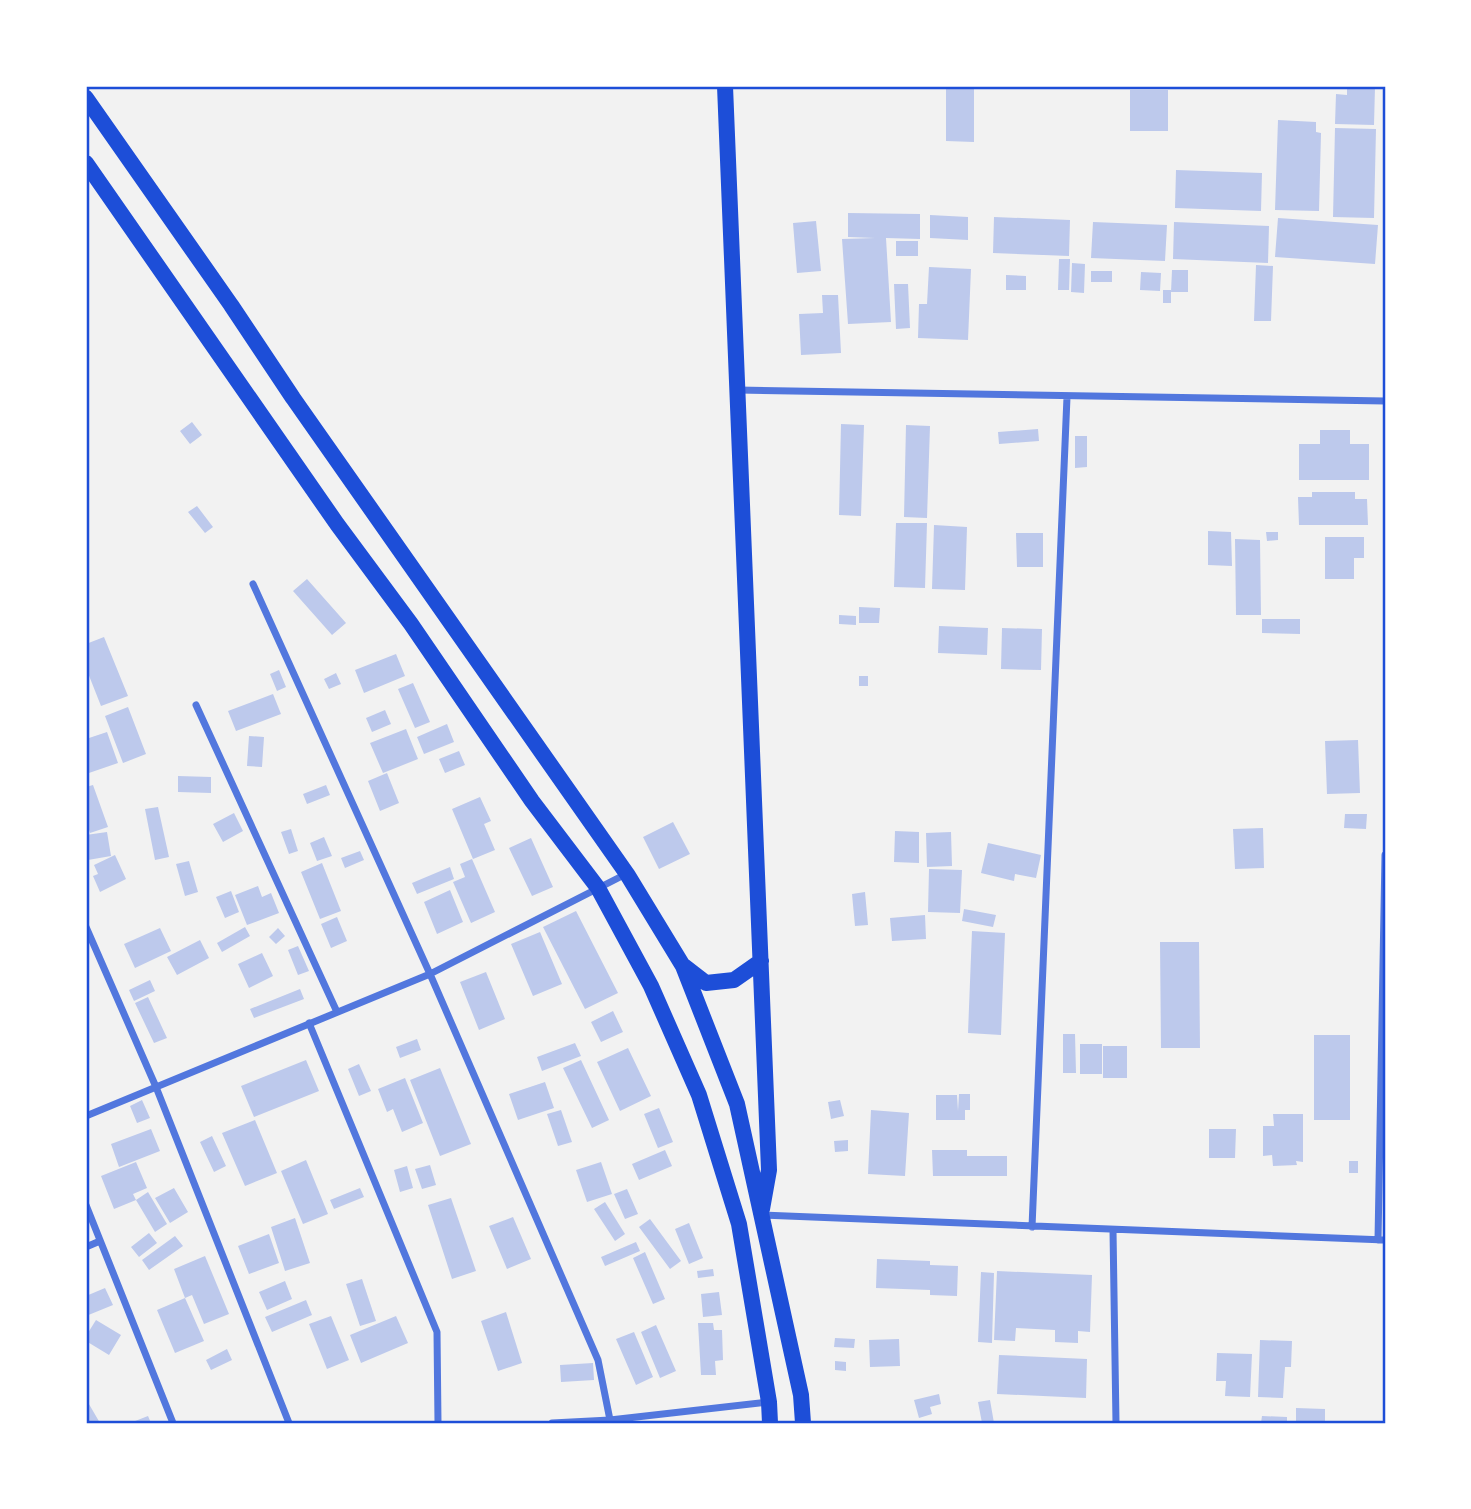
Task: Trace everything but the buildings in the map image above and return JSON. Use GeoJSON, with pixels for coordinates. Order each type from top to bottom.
{"type":"FeatureCollection","features":[{"type":"Feature","properties":{"kind":"main road"},"geometry":{"type":"LineString","coordinates":[[725,86],[769,1170],[760,1215]]}},
{"type":"Feature","properties":{"kind":"main road"},"geometry":{"type":"LineString","coordinates":[[86,98],[627,874],[683,966],[737,1104],[801,1395],[803,1423]]}},
{"type":"Feature","properties":{"kind":"main road"},"geometry":{"type":"LineString","coordinates":[[86,163],[337,524],[411,624],[532,801],[598,888],[651,986],[699,1096],[739,1224],[770,1423]]}},
{"type":"Feature","properties":{"kind":"main road"},"geometry":{"type":"LineString","coordinates":[[683,966],[706,983],[734,980],[761,961]]}},
{"type":"Feature","properties":{"kind":"main road"},"geometry":{"type":"LineString","coordinates":[[739,1224],[760,1215]]}},
{"type":"Feature","properties":{"kind":"street"},"geometry":{"type":"LineString","coordinates":[[738,390],[1385,401]]}},
{"type":"Feature","properties":{"kind":"street"},"geometry":{"type":"LineString","coordinates":[[1032,1227],[1068,397]]}},
{"type":"Feature","properties":{"kind":"street"},"geometry":{"type":"LineString","coordinates":[[253,584],[430,974],[598,1360],[610,1420]]}},
{"type":"Feature","properties":{"kind":"street"},"geometry":{"type":"LineString","coordinates":[[196,705],[337,1012]]}},
{"type":"Feature","properties":{"kind":"street"},"geometry":{"type":"LineString","coordinates":[[760,1215],[1382,1240],[1385,855]]}},
{"type":"Feature","properties":{"kind":"street"},"geometry":{"type":"LineString","coordinates":[[86,1116],[430,974],[627,874]]}},
{"type":"Feature","properties":{"kind":"street"},"geometry":{"type":"LineString","coordinates":[[86,927],[156,1087],[289,1423]]}},
{"type":"Feature","properties":{"kind":"street"},"geometry":{"type":"LineString","coordinates":[[309,1023],[437,1332],[438,1423]]}},
{"type":"Feature","properties":{"kind":"street"},"geometry":{"type":"LineString","coordinates":[[86,1205],[173,1423]]}},
{"type":"Feature","properties":{"kind":"street"},"geometry":{"type":"LineString","coordinates":[[1113,1230],[1116,1423]]}},
{"type":"Feature","properties":{"kind":"street"},"geometry":{"type":"LineString","coordinates":[[86,1247],[100,1241]]}},
{"type":"Feature","properties":{"kind":"street"},"geometry":{"type":"LineString","coordinates":[[552,1423],[610,1420],[768,1402]]}}]}
